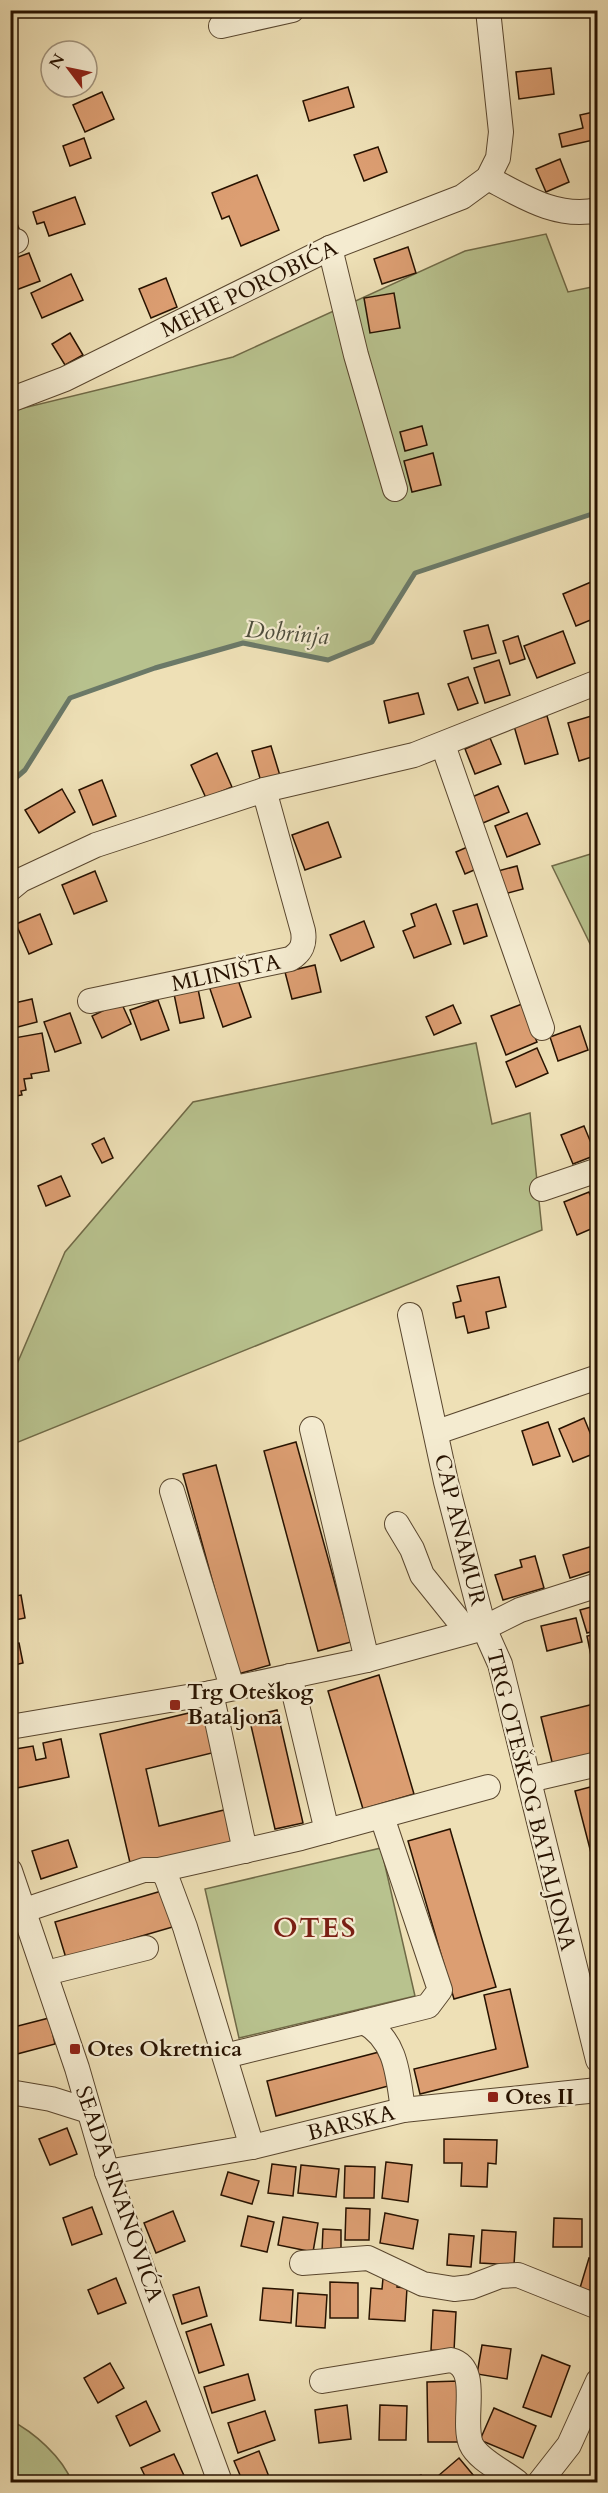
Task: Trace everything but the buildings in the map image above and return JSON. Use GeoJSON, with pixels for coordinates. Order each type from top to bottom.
{"type":"FeatureCollection","features":[{"type":"Feature","properties":{"kind":"street"},"geometry":{"type":"LineString","coordinates":[[221,26],[292,10]]}},
{"type":"Feature","properties":{"kind":"street"},"geometry":{"type":"LineString","coordinates":[[488,10],[501,132],[498,158],[488,178],[539,204],[561,211],[584,213],[597,210]]}},
{"type":"Feature","properties":{"kind":"street","name":"MEHE POROBIĆA"},"geometry":{"type":"LineString","coordinates":[[10,400],[82,371],[330,248],[462,197],[488,178]]}},
{"type":"Feature","properties":{"kind":"street"},"geometry":{"type":"LineString","coordinates":[[330,248],[356,355],[395,489]]}},
{"type":"Feature","properties":{"kind":"street"},"geometry":{"type":"LineString","coordinates":[[10,889],[21,880],[96,845],[264,790],[414,755],[597,682]]}},
{"type":"Feature","properties":{"kind":"street"},"geometry":{"type":"LineString","coordinates":[[443,745],[542,1028]]}},
{"type":"Feature","properties":{"kind":"street","name":"MLINIŠTA"},"geometry":{"type":"LineString","coordinates":[[90,1001],[290,959],[297,955],[303,947],[303,931],[264,790]]}},
{"type":"Feature","properties":{"kind":"street"},"geometry":{"type":"LineString","coordinates":[[542,1189],[597,1170]]}},
{"type":"Feature","properties":{"kind":"street","name":"CAP ANAMUR"},"geometry":{"type":"LineString","coordinates":[[410,1315],[437,1432],[476,1629]]}},
{"type":"Feature","properties":{"kind":"street","name":"CAP ANAMUR"},"geometry":{"type":"LineString","coordinates":[[437,1432],[597,1377]]}},
{"type":"Feature","properties":{"kind":"street"},"geometry":{"type":"LineString","coordinates":[[312,1429],[367,1660]]}},
{"type":"Feature","properties":{"kind":"street"},"geometry":{"type":"LineString","coordinates":[[172,1491],[222,1690],[245,1851]]}},
{"type":"Feature","properties":{"kind":"street"},"geometry":{"type":"LineString","coordinates":[[397,1524],[412,1549],[422,1575],[476,1629],[520,1610],[597,1585]]}},
{"type":"Feature","properties":{"kind":"street","name":"TRG OTEŠKOG BATALJONA"},"geometry":{"type":"LineString","coordinates":[[10,1727],[222,1690],[367,1660],[476,1629],[500,1664],[597,2060]]}},
{"type":"Feature","properties":{"kind":"street"},"geometry":{"type":"LineString","coordinates":[[290,1676],[327,1831]]}},
{"type":"Feature","properties":{"kind":"street"},"geometry":{"type":"LineString","coordinates":[[529,1780],[597,1764]]}},
{"type":"Feature","properties":{"kind":"street","name":"TRG OTEŠKOG BATALJONA"},"geometry":{"type":"LineString","coordinates":[[26,1910],[144,1870],[159,1870],[245,1851],[382,1817],[488,1787]]}},
{"type":"Feature","properties":{"kind":"street"},"geometry":{"type":"LineString","coordinates":[[225,2056],[428,2006],[440,1990],[382,1817]]}},
{"type":"Feature","properties":{"kind":"street"},"geometry":{"type":"LineString","coordinates":[[159,1870],[170,1884],[178,1905],[252,2146]]}},
{"type":"Feature","properties":{"kind":"street","name":"SEADA SINANOVIĆA"},"geometry":{"type":"LineString","coordinates":[[10,1871],[26,1910],[108,2172],[220,2482]]}},
{"type":"Feature","properties":{"kind":"street"},"geometry":{"type":"LineString","coordinates":[[46,1973],[146,1948]]}},
{"type":"Feature","properties":{"kind":"street"},"geometry":{"type":"LineString","coordinates":[[364,2022],[386,2038],[396,2067],[403,2110]]}},
{"type":"Feature","properties":{"kind":"street","name":"BARSKA"},"geometry":{"type":"LineString","coordinates":[[108,2172],[252,2146],[403,2110],[597,2090]]}},
{"type":"Feature","properties":{"kind":"street"},"geometry":{"type":"LineString","coordinates":[[10,2092],[89,2110]]}},
{"type":"Feature","properties":{"kind":"street"},"geometry":{"type":"LineString","coordinates":[[302,2263],[368,2258],[423,2284],[454,2289],[471,2287],[501,2276],[519,2275],[597,2307]]}},
{"type":"Feature","properties":{"kind":"street"},"geometry":{"type":"LineString","coordinates":[[322,2381],[451,2360],[459,2362],[468,2373],[471,2443],[480,2455],[517,2482]]}},
{"type":"Feature","properties":{"kind":"street"},"geometry":{"type":"LineString","coordinates":[[540,2482],[569,2445],[597,2381]]}},
{"type":"Feature","properties":{"kind":"green space"},"geometry":{"type":"Polygon","coordinates":[[[546,234],[568,292],[597,286],[597,512],[415,573],[372,642],[328,660],[243,643],[155,668],[70,698],[25,770],[11,783],[11,411],[233,357],[465,251],[546,234]]]}},
{"type":"Feature","properties":{"kind":"green space"},"geometry":{"type":"Polygon","coordinates":[[[598,852],[597,958],[552,866],[598,852]]]}},
{"type":"Feature","properties":{"kind":"green space"},"geometry":{"type":"Polygon","coordinates":[[[476,1043],[492,1124],[530,1113],[542,1230],[11,1445],[11,1378],[65,1252],[193,1102],[476,1043]]]}},
{"type":"Feature","properties":{"kind":"green space"},"geometry":{"type":"Polygon","coordinates":[[[381,1848],[415,1996],[239,2038],[205,1889],[381,1848]]]}},
{"type":"Feature","properties":{"kind":"green space"},"geometry":{"type":"Polygon","coordinates":[[[10,2420],[46,2446],[61,2463],[72,2482],[11,2482],[10,2420]]]}},
{"type":"Feature","properties":{"kind":"waterway","name":"Dobrinja"},"geometry":{"type":"LineString","coordinates":[[10,783],[25,770],[70,698],[155,668],[243,643],[328,660],[372,642],[415,573],[598,512]]}},
{"type":"Feature","properties":{"kind":"place","name":"Trg Oteškog Bataljona"},"geometry":{"type":"Point","coordinates":[175,1705]}},
{"type":"Feature","properties":{"kind":"place","name":"Otes Okretnica"},"geometry":{"type":"Point","coordinates":[75,2049]}},
{"type":"Feature","properties":{"kind":"place","name":"Otes II"},"geometry":{"type":"Point","coordinates":[493,2097]}},
{"type":"Feature","properties":{"kind":"district","name":"OTES"},"geometry":{"type":"Point","coordinates":[315,1928]}}]}
